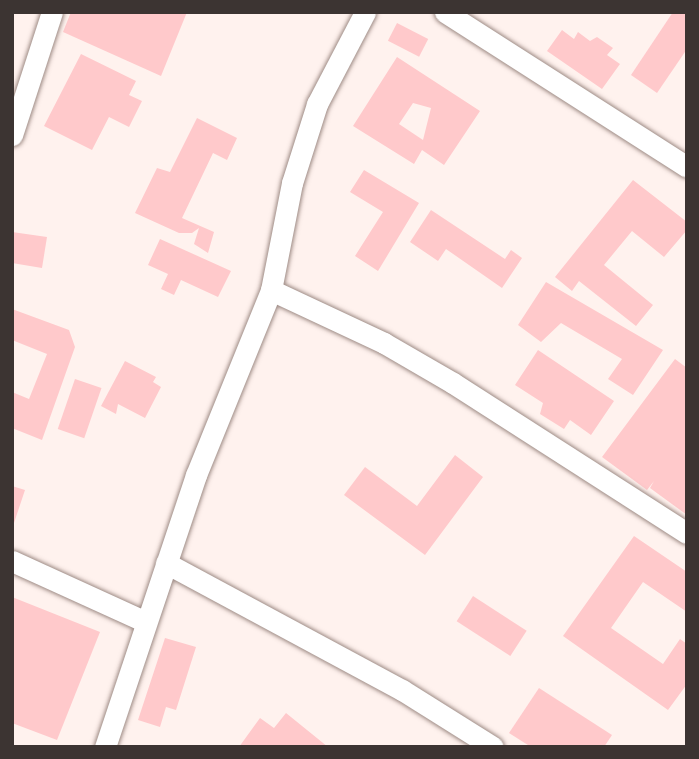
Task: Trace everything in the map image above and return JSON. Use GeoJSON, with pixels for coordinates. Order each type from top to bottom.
{"type":"FeatureCollection","features":[{"type":"Feature","properties":{"kind":"street"},"geometry":{"type":"LineString","coordinates":[[12,135],[52,12]]}},
{"type":"Feature","properties":{"kind":"street"},"geometry":{"type":"LineString","coordinates":[[105,747],[196,475],[271,290],[292,183],[317,104],[365,12]]}},
{"type":"Feature","properties":{"kind":"street"},"geometry":{"type":"LineString","coordinates":[[445,12],[687,167]]}},
{"type":"Feature","properties":{"kind":"street"},"geometry":{"type":"LineString","coordinates":[[271,290],[384,343],[453,383],[687,533]]}},
{"type":"Feature","properties":{"kind":"street"},"geometry":{"type":"LineString","coordinates":[[12,561],[146,622]]}},
{"type":"Feature","properties":{"kind":"street"},"geometry":{"type":"LineString","coordinates":[[166,564],[402,690],[493,747]]}},
{"type":"Feature","properties":{"kind":"building"},"geometry":{"type":"Polygon","coordinates":[[[71,12],[187,12],[161,76],[63,32],[71,12]]]}},
{"type":"Feature","properties":{"kind":"building"},"geometry":{"type":"Polygon","coordinates":[[[673,12],[687,12],[687,49],[657,93],[631,75],[673,12]]]}},
{"type":"Feature","properties":{"kind":"building"},"geometry":{"type":"Polygon","coordinates":[[[397,23],[428,39],[419,57],[388,41],[397,23]]]}},
{"type":"Feature","properties":{"kind":"building"},"geometry":{"type":"Polygon","coordinates":[[[562,30],[574,39],[578,32],[590,41],[597,37],[613,48],[607,55],[620,64],[602,89],[547,51],[562,30]]]}},
{"type":"Feature","properties":{"kind":"building"},"geometry":{"type":"Polygon","coordinates":[[[81,54],[136,81],[129,95],[142,101],[129,127],[109,117],[92,150],[44,126],[81,54]]]}},
{"type":"Feature","properties":{"kind":"building"},"geometry":{"type":"Polygon","coordinates":[[[397,57],[480,111],[444,165],[422,150],[414,164],[353,126],[397,57]],[[413,103],[399,124],[423,140],[431,108],[413,103]]]}},
{"type":"Feature","properties":{"kind":"building"},"geometry":{"type":"Polygon","coordinates":[[[197,118],[237,138],[227,160],[213,153],[182,218],[214,232],[208,253],[194,244],[199,228],[192,233],[179,233],[135,213],[157,168],[170,172],[197,118]]]}},
{"type":"Feature","properties":{"kind":"building"},"geometry":{"type":"Polygon","coordinates":[[[364,170],[419,203],[378,271],[355,256],[383,212],[350,192],[364,170]]]}},
{"type":"Feature","properties":{"kind":"building"},"geometry":{"type":"Polygon","coordinates":[[[633,180],[687,222],[687,230],[664,257],[632,231],[604,265],[653,305],[636,326],[579,281],[572,291],[555,277],[633,180]]]}},
{"type":"Feature","properties":{"kind":"building"},"geometry":{"type":"Polygon","coordinates":[[[431,210],[505,259],[511,250],[522,258],[502,288],[446,249],[438,261],[410,242],[431,210]]]}},
{"type":"Feature","properties":{"kind":"building"},"geometry":{"type":"Polygon","coordinates":[[[12,232],[47,237],[42,268],[12,263],[12,232]]]}},
{"type":"Feature","properties":{"kind":"building"},"geometry":{"type":"Polygon","coordinates":[[[160,239],[231,271],[218,297],[181,280],[174,295],[161,289],[168,274],[148,265],[160,239]]]}},
{"type":"Feature","properties":{"kind":"building"},"geometry":{"type":"Polygon","coordinates":[[[546,282],[663,350],[633,395],[608,379],[622,359],[561,323],[541,342],[518,325],[546,282]]]}},
{"type":"Feature","properties":{"kind":"building"},"geometry":{"type":"Polygon","coordinates":[[[12,309],[69,330],[75,347],[42,440],[12,428],[12,392],[29,399],[47,354],[12,340],[12,309]]]}},
{"type":"Feature","properties":{"kind":"building"},"geometry":{"type":"Polygon","coordinates":[[[538,350],[614,401],[591,435],[570,420],[564,429],[540,414],[543,403],[515,385],[538,350]]]}},
{"type":"Feature","properties":{"kind":"building"},"geometry":{"type":"Polygon","coordinates":[[[675,359],[687,368],[687,515],[650,488],[654,481],[647,490],[602,457],[675,359]]]}},
{"type":"Feature","properties":{"kind":"building"},"geometry":{"type":"Polygon","coordinates":[[[125,361],[156,377],[153,382],[161,387],[145,418],[118,404],[116,414],[101,406],[125,361]]]}},
{"type":"Feature","properties":{"kind":"building"},"geometry":{"type":"Polygon","coordinates":[[[75,379],[101,388],[84,438],[58,429],[75,379]]]}},
{"type":"Feature","properties":{"kind":"building"},"geometry":{"type":"Polygon","coordinates":[[[455,455],[483,477],[425,555],[344,495],[365,467],[417,506],[455,455]]]}},
{"type":"Feature","properties":{"kind":"building"},"geometry":{"type":"Polygon","coordinates":[[[12,486],[25,490],[13,526],[12,526],[12,486]]]}},
{"type":"Feature","properties":{"kind":"building"},"geometry":{"type":"Polygon","coordinates":[[[634,536],[687,572],[687,612],[643,582],[611,628],[663,664],[680,639],[687,644],[687,684],[668,710],[563,636],[634,536]]]}},
{"type":"Feature","properties":{"kind":"building"},"geometry":{"type":"Polygon","coordinates":[[[473,596],[527,631],[510,656],[457,621],[473,596]]]}},
{"type":"Feature","properties":{"kind":"building"},"geometry":{"type":"Polygon","coordinates":[[[12,597],[100,632],[57,740],[12,723],[12,597]]]}},
{"type":"Feature","properties":{"kind":"building"},"geometry":{"type":"Polygon","coordinates":[[[165,638],[196,647],[176,710],[166,707],[160,727],[138,720],[165,638]]]}},
{"type":"Feature","properties":{"kind":"building"},"geometry":{"type":"Polygon","coordinates":[[[539,688],[612,735],[604,747],[531,747],[509,733],[539,688]]]}},
{"type":"Feature","properties":{"kind":"building"},"geometry":{"type":"Polygon","coordinates":[[[286,713],[328,747],[239,747],[260,718],[274,728],[286,713]]]}}]}
